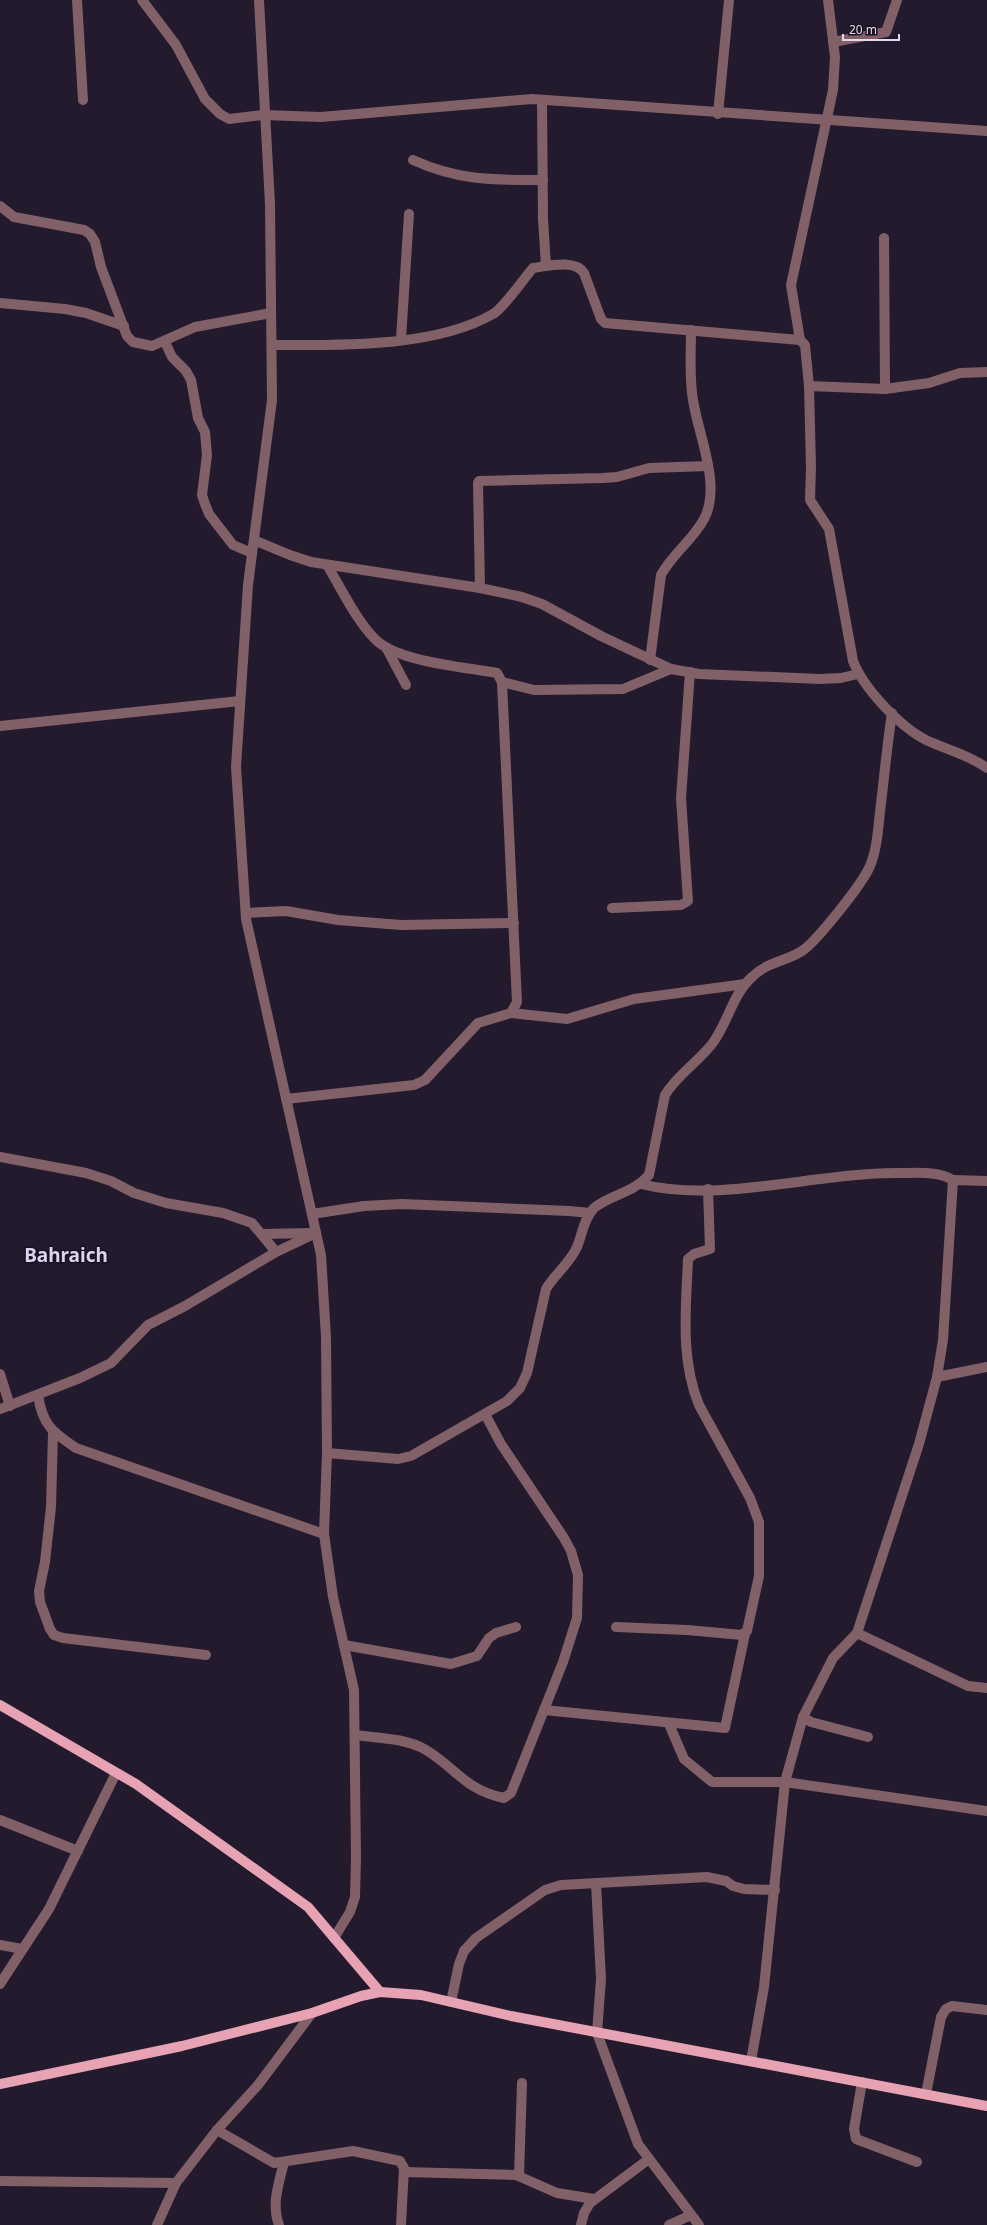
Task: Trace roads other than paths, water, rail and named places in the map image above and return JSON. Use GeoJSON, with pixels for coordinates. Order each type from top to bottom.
{"type":"FeatureCollection","features":[{"type":"Feature","properties":{"kind":"main road"},"geometry":{"type":"LineString","coordinates":[[0,1704],[142,1789],[308,1907],[380,1992]]}},
{"type":"Feature","properties":{"kind":"main road"},"geometry":{"type":"LineString","coordinates":[[0,2084],[182,2046],[312,2013],[361,1996],[380,1992],[421,1995],[512,2016],[597,2033],[987,2106]]}},
{"type":"Feature","properties":{"kind":"street"},"geometry":{"type":"LineString","coordinates":[[77,0],[83,100]]}},
{"type":"Feature","properties":{"kind":"street"},"geometry":{"type":"LineString","coordinates":[[142,0],[176,45],[205,99],[216,110],[229,119],[263,115],[321,117],[524,100],[542,100],[718,114],[987,131]]}},
{"type":"Feature","properties":{"kind":"street"},"geometry":{"type":"LineString","coordinates":[[259,0],[263,115],[270,204],[272,400],[248,584],[236,767],[246,912],[321,1256],[326,1337],[327,1453],[324,1534],[333,1597],[354,1690],[355,1896],[350,1912],[334,1938]]}},
{"type":"Feature","properties":{"kind":"street"},"geometry":{"type":"LineString","coordinates":[[718,114],[729,0]]}},
{"type":"Feature","properties":{"kind":"street"},"geometry":{"type":"LineString","coordinates":[[828,0],[835,57],[833,90],[825,121],[811,199],[791,285],[800,340],[805,345],[809,386],[812,467],[810,500],[829,529],[853,661],[858,674],[908,729],[928,741],[955,751],[986,766]]}},
{"type":"Feature","properties":{"kind":"street"},"geometry":{"type":"LineString","coordinates":[[833,42],[886,32],[897,0]]}},
{"type":"Feature","properties":{"kind":"street"},"geometry":{"type":"LineString","coordinates":[[542,100],[546,266]]}},
{"type":"Feature","properties":{"kind":"street"},"geometry":{"type":"LineString","coordinates":[[413,160],[456,176],[486,180],[543,180]]}},
{"type":"Feature","properties":{"kind":"street"},"geometry":{"type":"LineString","coordinates":[[0,206],[14,217],[84,230],[90,234],[95,242],[101,267],[127,336],[133,342],[140,345],[152,346],[165,342],[195,327],[271,313]]}},
{"type":"Feature","properties":{"kind":"street"},"geometry":{"type":"LineString","coordinates":[[401,340],[409,214]]}},
{"type":"Feature","properties":{"kind":"street"},"geometry":{"type":"LineString","coordinates":[[884,238],[885,389]]}},
{"type":"Feature","properties":{"kind":"street"},"geometry":{"type":"LineString","coordinates":[[272,345],[365,344],[449,333],[495,313],[533,268],[574,265],[581,268],[601,319],[605,323],[800,340]]}},
{"type":"Feature","properties":{"kind":"street"},"geometry":{"type":"LineString","coordinates":[[0,303],[65,309],[86,313],[124,326]]}},
{"type":"Feature","properties":{"kind":"street"},"geometry":{"type":"LineString","coordinates":[[650,660],[661,574],[704,518],[709,503],[708,466],[693,399],[691,330]]}},
{"type":"Feature","properties":{"kind":"street"},"geometry":{"type":"LineString","coordinates":[[165,342],[172,357],[186,372],[191,380],[198,418],[205,432],[207,455],[202,494],[209,514],[233,545],[252,553]]}},
{"type":"Feature","properties":{"kind":"street"},"geometry":{"type":"LineString","coordinates":[[809,386],[885,389],[929,384],[960,373],[987,372]]}},
{"type":"Feature","properties":{"kind":"street"},"geometry":{"type":"LineString","coordinates":[[480,588],[479,481],[603,478],[617,477],[649,468],[708,466]]}},
{"type":"Feature","properties":{"kind":"street"},"geometry":{"type":"LineString","coordinates":[[254,540],[290,555],[327,564],[480,588],[522,597],[542,604],[650,660],[671,669],[690,672],[820,680],[841,678],[858,674]]}},
{"type":"Feature","properties":{"kind":"street"},"geometry":{"type":"LineString","coordinates":[[327,564],[374,639],[387,649],[414,658],[497,673],[502,682],[517,1002],[511,1013]]}},
{"type":"Feature","properties":{"kind":"street"},"geometry":{"type":"LineString","coordinates":[[387,649],[406,684]]}},
{"type":"Feature","properties":{"kind":"street"},"geometry":{"type":"LineString","coordinates":[[502,682],[534,690],[623,689],[671,669]]}},
{"type":"Feature","properties":{"kind":"street"},"geometry":{"type":"LineString","coordinates":[[612,908],[681,905],[688,901],[681,798],[690,672]]}},
{"type":"Feature","properties":{"kind":"street"},"geometry":{"type":"LineString","coordinates":[[0,726],[240,701]]}},
{"type":"Feature","properties":{"kind":"street"},"geometry":{"type":"LineString","coordinates":[[327,1453],[398,1460],[411,1456],[507,1401],[520,1388],[526,1373],[546,1289],[552,1279],[572,1257],[590,1213],[601,1204],[641,1184],[649,1175],[653,1162],[665,1095],[676,1079],[712,1045],[721,1031],[739,992],[745,984],[765,966],[801,952],[812,942],[859,883],[870,866],[876,845],[892,713]]}},
{"type":"Feature","properties":{"kind":"street"},"geometry":{"type":"LineString","coordinates":[[246,912],[286,911],[338,920],[401,925],[514,923]]}},
{"type":"Feature","properties":{"kind":"street"},"geometry":{"type":"LineString","coordinates":[[286,1099],[414,1085],[425,1080],[434,1073],[478,1023],[511,1013],[567,1019],[634,999],[745,984]]}},
{"type":"Feature","properties":{"kind":"street"},"geometry":{"type":"LineString","coordinates":[[0,1157],[86,1173],[111,1181],[134,1193],[166,1203],[223,1213],[252,1223],[263,1234],[276,1252]]}},
{"type":"Feature","properties":{"kind":"street"},"geometry":{"type":"LineString","coordinates":[[641,1184],[674,1191],[733,1188],[841,1175],[881,1173],[933,1173],[944,1175],[953,1180],[987,1181]]}},
{"type":"Feature","properties":{"kind":"street"},"geometry":{"type":"LineString","coordinates":[[751,2061],[764,1987],[786,1782],[803,1717],[833,1658],[857,1633],[919,1444],[937,1377],[943,1340],[953,1180]]}},
{"type":"Feature","properties":{"kind":"street"},"geometry":{"type":"LineString","coordinates":[[544,1710],[669,1724],[725,1728],[745,1634],[760,1576],[759,1522],[750,1498],[699,1405],[692,1389],[685,1333],[688,1259],[694,1254],[709,1251],[711,1246],[708,1189]]}},
{"type":"Feature","properties":{"kind":"street"},"geometry":{"type":"LineString","coordinates":[[312,1214],[364,1206],[402,1204],[590,1213]]}},
{"type":"Feature","properties":{"kind":"street"},"geometry":{"type":"LineString","coordinates":[[263,1234],[316,1233]]}},
{"type":"Feature","properties":{"kind":"street"},"geometry":{"type":"LineString","coordinates":[[0,1409],[80,1378],[112,1362],[148,1325],[185,1306],[276,1252],[316,1233]]}},
{"type":"Feature","properties":{"kind":"street"},"geometry":{"type":"LineString","coordinates":[[937,1377],[987,1367]]}},
{"type":"Feature","properties":{"kind":"street"},"geometry":{"type":"LineString","coordinates":[[0,1374],[10,1406]]}},
{"type":"Feature","properties":{"kind":"street"},"geometry":{"type":"LineString","coordinates":[[38,1395],[40,1410],[53,1433],[76,1448],[324,1534]]}},
{"type":"Feature","properties":{"kind":"street"},"geometry":{"type":"LineString","coordinates":[[354,1735],[416,1745],[427,1750],[470,1786],[504,1798],[511,1793],[544,1710],[577,1618],[578,1575],[571,1551],[564,1538],[501,1444],[485,1414]]}},
{"type":"Feature","properties":{"kind":"street"},"geometry":{"type":"LineString","coordinates":[[53,1433],[51,1507],[45,1562],[39,1592],[40,1602],[54,1635],[63,1638],[206,1655]]}},
{"type":"Feature","properties":{"kind":"street"},"geometry":{"type":"LineString","coordinates":[[616,1626],[688,1630],[742,1636],[745,1634]]}},
{"type":"Feature","properties":{"kind":"street"},"geometry":{"type":"LineString","coordinates":[[344,1645],[451,1664],[477,1656],[489,1638],[496,1633],[516,1627]]}},
{"type":"Feature","properties":{"kind":"street"},"geometry":{"type":"LineString","coordinates":[[857,1633],[968,1686],[987,1688]]}},
{"type":"Feature","properties":{"kind":"street"},"geometry":{"type":"LineString","coordinates":[[803,1717],[811,1722],[868,1738]]}},
{"type":"Feature","properties":{"kind":"street"},"geometry":{"type":"LineString","coordinates":[[669,1724],[684,1758],[712,1782],[786,1782],[987,1811]]}},
{"type":"Feature","properties":{"kind":"street"},"geometry":{"type":"LineString","coordinates":[[0,1984],[50,1908],[116,1773]]}},
{"type":"Feature","properties":{"kind":"street"},"geometry":{"type":"LineString","coordinates":[[0,1820],[78,1851]]}},
{"type":"Feature","properties":{"kind":"street"},"geometry":{"type":"LineString","coordinates":[[451,2002],[459,1964],[464,1951],[476,1938],[545,1890],[561,1885],[707,1877],[726,1881],[733,1886],[744,1889],[775,1890]]}},
{"type":"Feature","properties":{"kind":"street"},"geometry":{"type":"LineString","coordinates":[[596,1883],[601,1979],[597,2033],[638,2144],[699,2225]]}},
{"type":"Feature","properties":{"kind":"street"},"geometry":{"type":"LineString","coordinates":[[0,1945],[22,1949]]}},
{"type":"Feature","properties":{"kind":"street"},"geometry":{"type":"LineString","coordinates":[[926,2094],[941,2017],[946,2009],[952,2006],[987,2010]]}},
{"type":"Feature","properties":{"kind":"street"},"geometry":{"type":"LineString","coordinates":[[157,2225],[176,2183],[218,2130],[258,2085],[312,2013]]}},
{"type":"Feature","properties":{"kind":"street"},"geometry":{"type":"LineString","coordinates":[[862,2082],[854,2129],[856,2138],[917,2162]]}},
{"type":"Feature","properties":{"kind":"street"},"geometry":{"type":"LineString","coordinates":[[519,2176],[522,2083]]}},
{"type":"Feature","properties":{"kind":"street"},"geometry":{"type":"LineString","coordinates":[[218,2130],[270,2161],[284,2162],[353,2151],[396,2158],[403,2163],[404,2172],[401,2225]]}},
{"type":"Feature","properties":{"kind":"street"},"geometry":{"type":"LineString","coordinates":[[581,2225],[584,2213],[594,2199],[649,2159]]}},
{"type":"Feature","properties":{"kind":"street"},"geometry":{"type":"LineString","coordinates":[[279,2225],[275,2210],[275,2202],[284,2162]]}},
{"type":"Feature","properties":{"kind":"street"},"geometry":{"type":"LineString","coordinates":[[404,2172],[519,2176],[557,2193],[594,2199]]}},
{"type":"Feature","properties":{"kind":"street"},"geometry":{"type":"LineString","coordinates":[[0,2181],[176,2183]]}},
{"type":"Feature","properties":{"kind":"street"},"geometry":{"type":"LineString","coordinates":[[669,2225],[691,2215]]}},
{"type":"Feature","properties":{"kind":"district","name":"Bahraich"},"geometry":{"type":"Point","coordinates":[66,1255]}}]}
